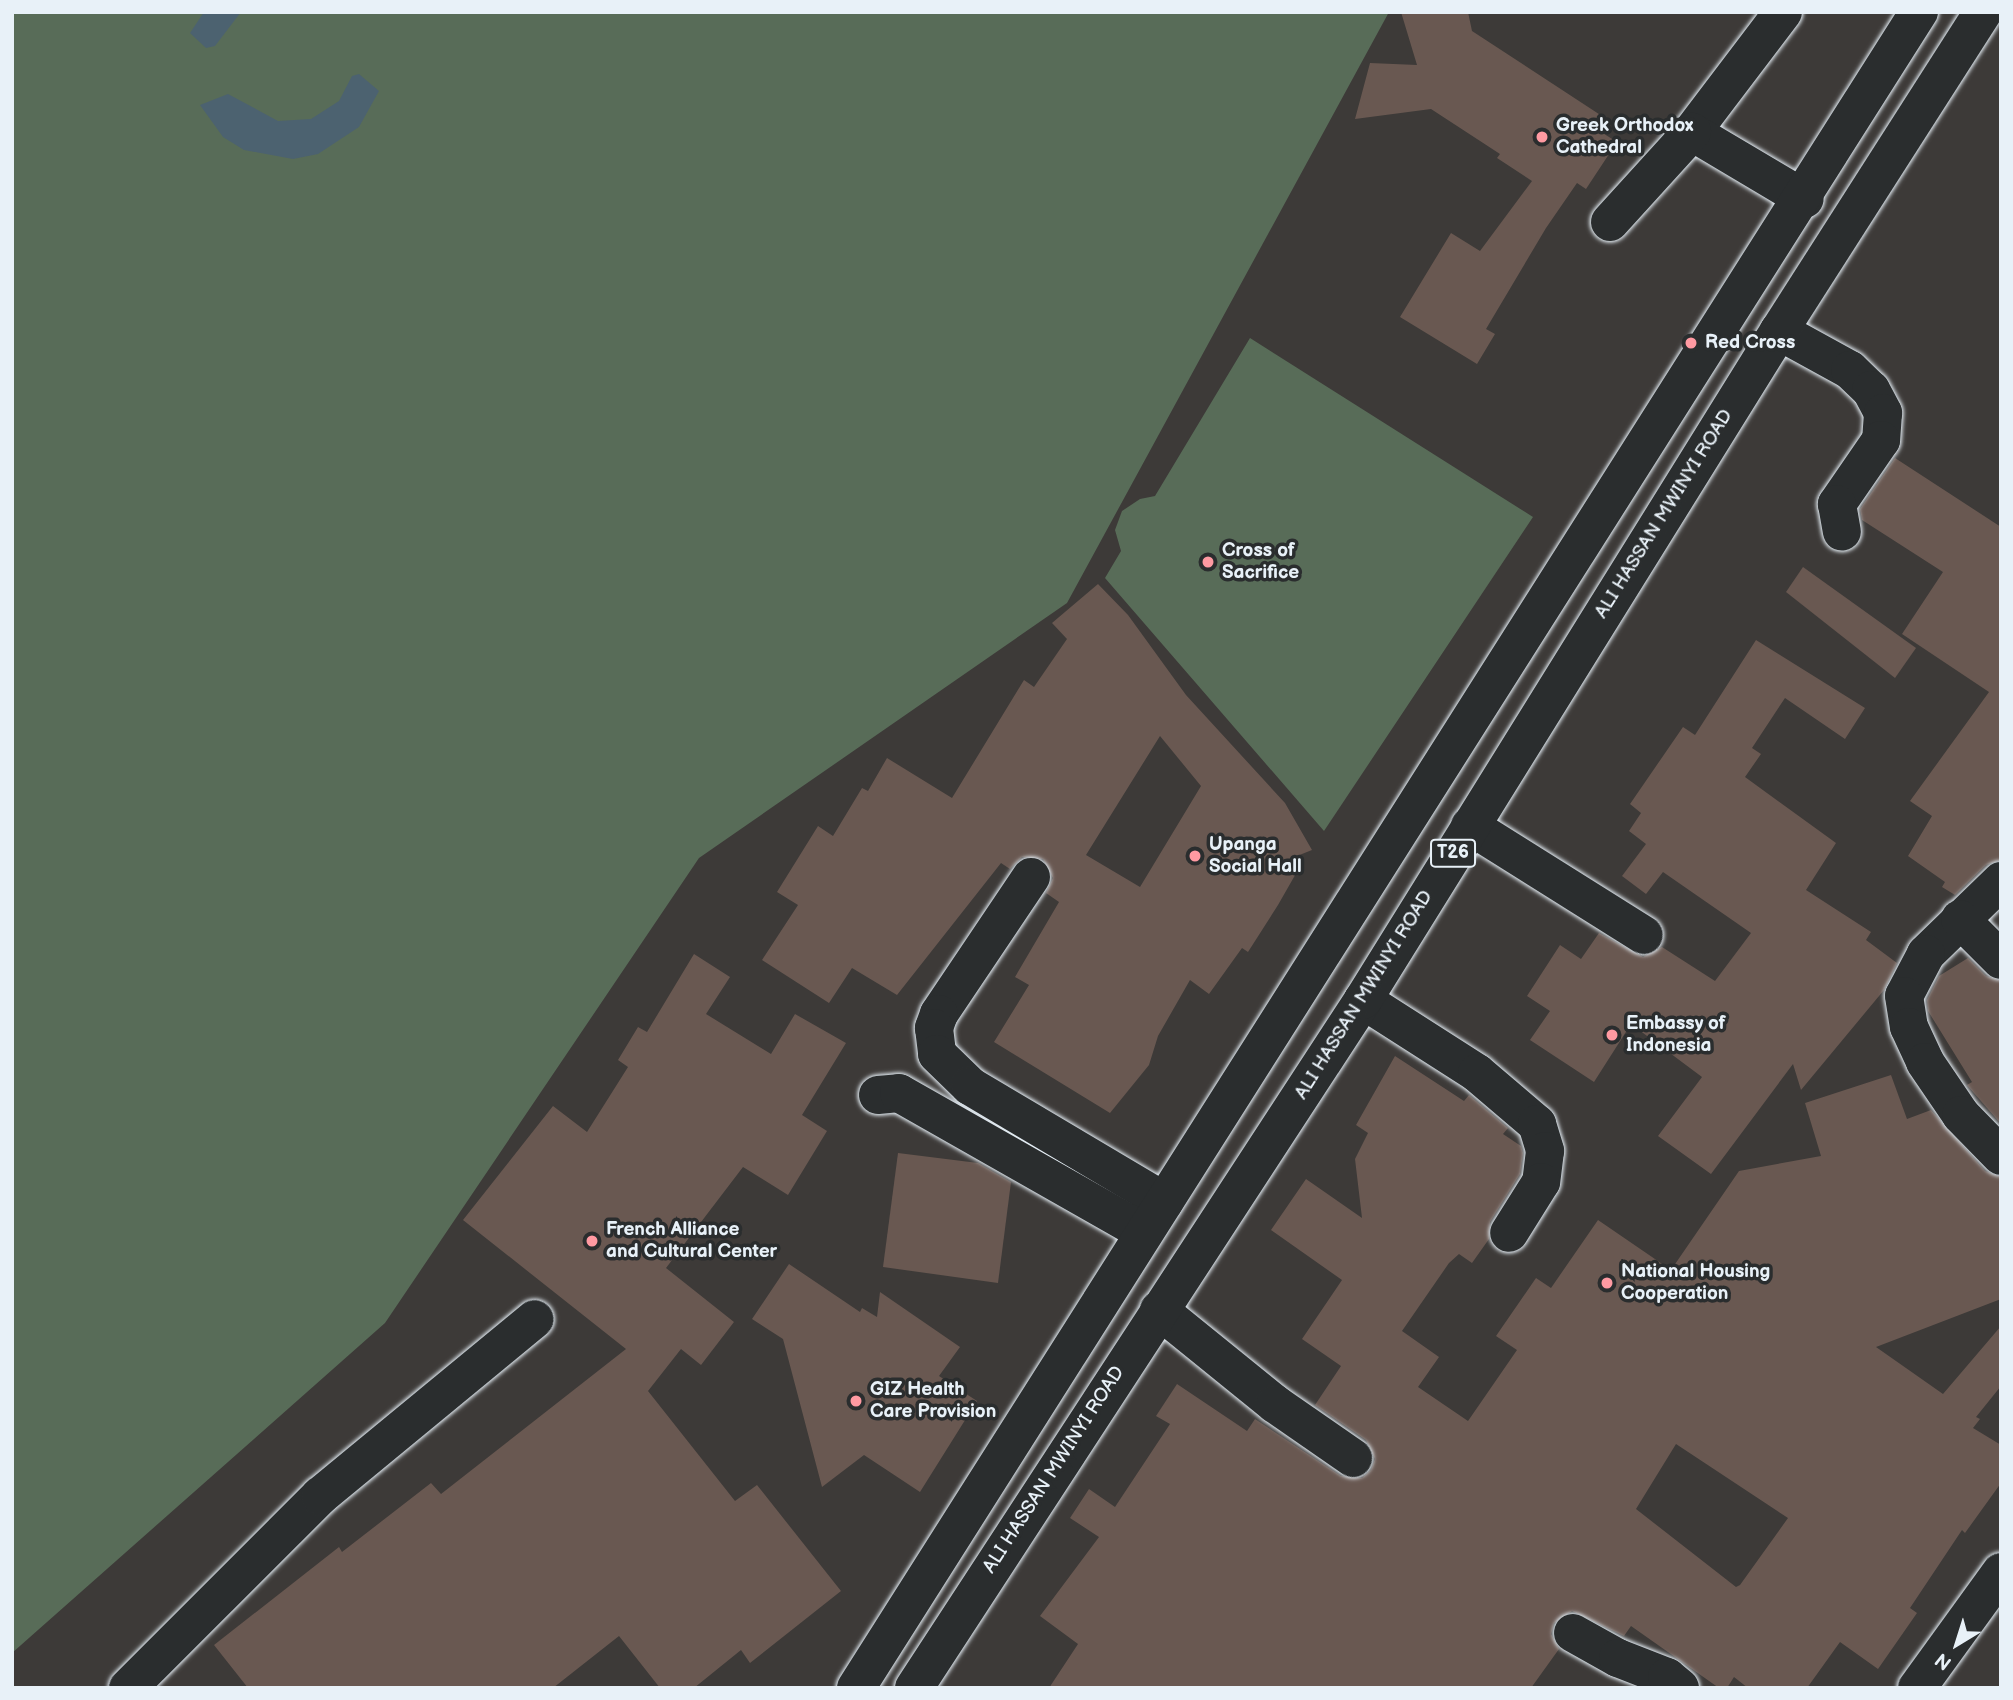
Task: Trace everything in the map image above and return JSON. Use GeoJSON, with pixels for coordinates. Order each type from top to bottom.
{"type":"FeatureCollection","features":[{"type":"Feature","properties":{"kind":"main road"},"geometry":{"type":"LineString","coordinates":[[1610,222],[1692,132],[1783,12]]}},
{"type":"Feature","properties":{"kind":"main road","name":"T26"},"geometry":{"type":"LineString","coordinates":[[856,1688],[1805,199],[1919,12]]}},
{"type":"Feature","properties":{"kind":"main road","name":"ALI HASSAN MWINYI ROAD"},"geometry":{"type":"LineString","coordinates":[[914,1688],[1363,1000],[1779,331],[1983,12]]}},
{"type":"Feature","properties":{"kind":"main road"},"geometry":{"type":"LineString","coordinates":[[1692,132],[1805,199]]}},
{"type":"Feature","properties":{"kind":"main road"},"geometry":{"type":"LineString","coordinates":[[1779,331],[1850,370],[1871,390],[1882,413],[1881,440],[1837,504],[1842,532]]}},
{"type":"Feature","properties":{"kind":"main road"},"geometry":{"type":"LineString","coordinates":[[1470,826],[1644,935]]}},
{"type":"Feature","properties":{"kind":"main road"},"geometry":{"type":"LineString","coordinates":[[1031,877],[939,1014],[934,1028],[937,1054],[970,1086],[1154,1217]]}},
{"type":"Feature","properties":{"kind":"main road"},"geometry":{"type":"LineString","coordinates":[[2001,881],[1926,954],[1905,996],[1909,1027],[1925,1062],[1961,1115],[2001,1156]]}},
{"type":"Feature","properties":{"kind":"main road"},"geometry":{"type":"LineString","coordinates":[[1960,919],[2001,960]]}},
{"type":"Feature","properties":{"kind":"main road"},"geometry":{"type":"LineString","coordinates":[[1363,1000],[1477,1073],[1537,1124],[1545,1151],[1541,1182],[1509,1233]]}},
{"type":"Feature","properties":{"kind":"main road"},"geometry":{"type":"LineString","coordinates":[[878,1096],[899,1093],[1154,1217]]}},
{"type":"Feature","properties":{"kind":"main road"},"geometry":{"type":"LineString","coordinates":[[1159,1310],[1275,1404],[1353,1458]]}},
{"type":"Feature","properties":{"kind":"main road"},"geometry":{"type":"LineString","coordinates":[[128,1688],[320,1496],[535,1319]]}},
{"type":"Feature","properties":{"kind":"main road"},"geometry":{"type":"LineString","coordinates":[[1917,1688],[2001,1572]]}},
{"type":"Feature","properties":{"kind":"main road"},"geometry":{"type":"LineString","coordinates":[[1573,1633],[1618,1658],[1667,1677],[1680,1688]]}},
{"type":"Feature","properties":{"kind":"green space"},"geometry":{"type":"Polygon","coordinates":[[[12,12],[1389,12],[1067,603],[699,858],[385,1323],[12,1653],[12,12]]]}},
{"type":"Feature","properties":{"kind":"green space"},"geometry":{"type":"Polygon","coordinates":[[[1250,338],[1533,517],[1324,831],[1105,578],[1121,551],[1115,530],[1122,511],[1140,499],[1155,496],[1250,338]]]}},
{"type":"Feature","properties":{"kind":"water"},"geometry":{"type":"Polygon","coordinates":[[[204,12],[241,12],[215,46],[206,48],[190,33],[204,12]]]}},
{"type":"Feature","properties":{"kind":"water"},"geometry":{"type":"Polygon","coordinates":[[[359,74],[379,91],[359,127],[318,154],[293,159],[244,150],[223,137],[200,105],[228,94],[278,121],[311,119],[339,101],[352,76],[359,74]]]}},
{"type":"Feature","properties":{"kind":"building"},"geometry":{"type":"Polygon","coordinates":[[[1401,12],[1468,12],[1472,31],[1608,120],[1601,132],[1617,142],[1586,189],[1577,183],[1546,228],[1486,329],[1495,334],[1477,364],[1400,317],[1451,233],[1480,251],[1532,181],[1497,158],[1500,154],[1431,109],[1355,119],[1370,63],[1417,65],[1401,12]]]}},
{"type":"Feature","properties":{"kind":"building"},"geometry":{"type":"Polygon","coordinates":[[[1895,458],[2001,527],[2001,860],[1986,865],[1955,895],[1942,887],[1945,882],[1908,856],[1932,816],[1910,801],[1989,692],[1902,634],[1943,572],[1862,520],[1860,509],[1895,458]]]}},
{"type":"Feature","properties":{"kind":"building"},"geometry":{"type":"Polygon","coordinates":[[[1803,567],[1916,648],[1895,678],[1786,592],[1803,567]]]}},
{"type":"Feature","properties":{"kind":"building"},"geometry":{"type":"Polygon","coordinates":[[[1098,584],[1128,615],[1186,695],[1285,803],[1312,850],[1292,858],[1298,870],[1278,905],[1248,952],[1242,948],[1209,994],[1190,980],[1158,1036],[1149,1065],[1110,1113],[994,1042],[1029,985],[1015,977],[1059,902],[1046,893],[1053,878],[1043,859],[1022,857],[1010,869],[1001,863],[897,995],[852,968],[829,1003],[762,960],[798,905],[777,892],[818,826],[833,836],[862,788],[868,791],[887,758],[952,798],[1024,680],[1034,687],[1067,639],[1052,623],[1098,584]],[[1160,736],[1086,855],[1140,887],[1201,786],[1160,736]]]}},
{"type":"Feature","properties":{"kind":"building"},"geometry":{"type":"Polygon","coordinates":[[[1756,640],[1865,708],[1845,739],[1785,698],[1752,748],[1761,754],[1745,777],[1836,843],[1806,890],[1871,932],[1866,940],[1897,963],[1884,990],[1801,1090],[1793,1064],[1711,1174],[1658,1136],[1702,1077],[1631,1024],[1594,1082],[1530,1040],[1550,1011],[1527,996],[1560,945],[1581,959],[1599,933],[1643,957],[1662,947],[1715,981],[1751,933],[1663,872],[1646,894],[1622,876],[1646,844],[1629,831],[1641,813],[1630,804],[1683,727],[1695,735],[1756,640]]]}},
{"type":"Feature","properties":{"kind":"building"},"geometry":{"type":"Polygon","coordinates":[[[694,954],[730,977],[706,1014],[771,1054],[795,1014],[846,1043],[802,1115],[827,1131],[788,1195],[743,1167],[666,1268],[734,1322],[701,1365],[681,1349],[648,1391],[735,1501],[757,1485],[841,1591],[750,1663],[741,1650],[694,1688],[660,1688],[619,1636],[553,1688],[248,1688],[214,1645],[339,1547],[342,1552],[431,1483],[441,1494],[626,1349],[463,1220],[553,1106],[587,1132],[628,1067],[618,1060],[638,1027],[647,1032],[694,954]]]}},
{"type":"Feature","properties":{"kind":"building"},"geometry":{"type":"Polygon","coordinates":[[[1968,958],[1986,976],[2001,981],[2001,1124],[1967,1085],[1972,1082],[1928,1011],[1927,1000],[1939,976],[1968,958]]]}},
{"type":"Feature","properties":{"kind":"building"},"geometry":{"type":"Polygon","coordinates":[[[1395,1056],[1464,1101],[1469,1095],[1508,1128],[1503,1134],[1521,1146],[1523,1153],[1520,1174],[1490,1222],[1489,1239],[1472,1263],[1459,1254],[1449,1263],[1402,1331],[1439,1357],[1418,1387],[1468,1421],[1517,1350],[1496,1336],[1536,1278],[1551,1288],[1598,1220],[1671,1270],[1739,1171],[1821,1156],[1805,1103],[1891,1075],[1907,1119],[1931,1110],[1985,1171],[2001,1177],[2001,1299],[1876,1347],[1943,1394],[2001,1326],[2001,1386],[1976,1417],[1980,1419],[1973,1428],[2001,1445],[2001,1483],[1965,1533],[1962,1530],[1910,1608],[1917,1613],[1878,1669],[1840,1642],[1807,1688],[1748,1688],[1734,1677],[1727,1688],[1719,1688],[1631,1626],[1624,1636],[1572,1611],[1554,1623],[1551,1634],[1559,1649],[1531,1688],[1049,1688],[1078,1644],[1040,1616],[1099,1537],[1070,1518],[1089,1489],[1115,1507],[1170,1424],[1156,1416],[1177,1384],[1247,1431],[1255,1419],[1341,1476],[1362,1478],[1371,1470],[1375,1459],[1366,1440],[1315,1405],[1341,1366],[1302,1339],[1342,1280],[1271,1230],[1306,1179],[1362,1218],[1355,1159],[1368,1133],[1356,1125],[1395,1056]],[[1676,1444],[1636,1509],[1736,1587],[1788,1518],[1676,1444]]]}},
{"type":"Feature","properties":{"kind":"building"},"geometry":{"type":"Polygon","coordinates":[[[898,1153],[978,1163],[1011,1182],[998,1283],[883,1267],[898,1153]]]}},
{"type":"Feature","properties":{"kind":"building"},"geometry":{"type":"Polygon","coordinates":[[[789,1264],[860,1312],[862,1308],[877,1317],[880,1292],[960,1347],[939,1376],[977,1401],[920,1492],[864,1455],[822,1487],[783,1339],[752,1319],[789,1264]]]}},
{"type":"Feature","properties":{"kind":"place","name":"Greek Orthodox Cathedral"},"geometry":{"type":"Point","coordinates":[1542,137]}},
{"type":"Feature","properties":{"kind":"place","name":"Red Cross"},"geometry":{"type":"Point","coordinates":[1691,343]}},
{"type":"Feature","properties":{"kind":"place","name":"Cross of Sacrifice"},"geometry":{"type":"Point","coordinates":[1208,562]}},
{"type":"Feature","properties":{"kind":"place","name":"Upanga Social Hall"},"geometry":{"type":"Point","coordinates":[1195,856]}},
{"type":"Feature","properties":{"kind":"place","name":"Embassy of Indonesia"},"geometry":{"type":"Point","coordinates":[1612,1035]}},
{"type":"Feature","properties":{"kind":"place","name":"French Alliance and Cultural Center"},"geometry":{"type":"Point","coordinates":[592,1241]}},
{"type":"Feature","properties":{"kind":"place","name":"National Housing Cooperation"},"geometry":{"type":"Point","coordinates":[1607,1283]}},
{"type":"Feature","properties":{"kind":"place","name":"GIZ Health Care Provision"},"geometry":{"type":"Point","coordinates":[856,1401]}}]}
